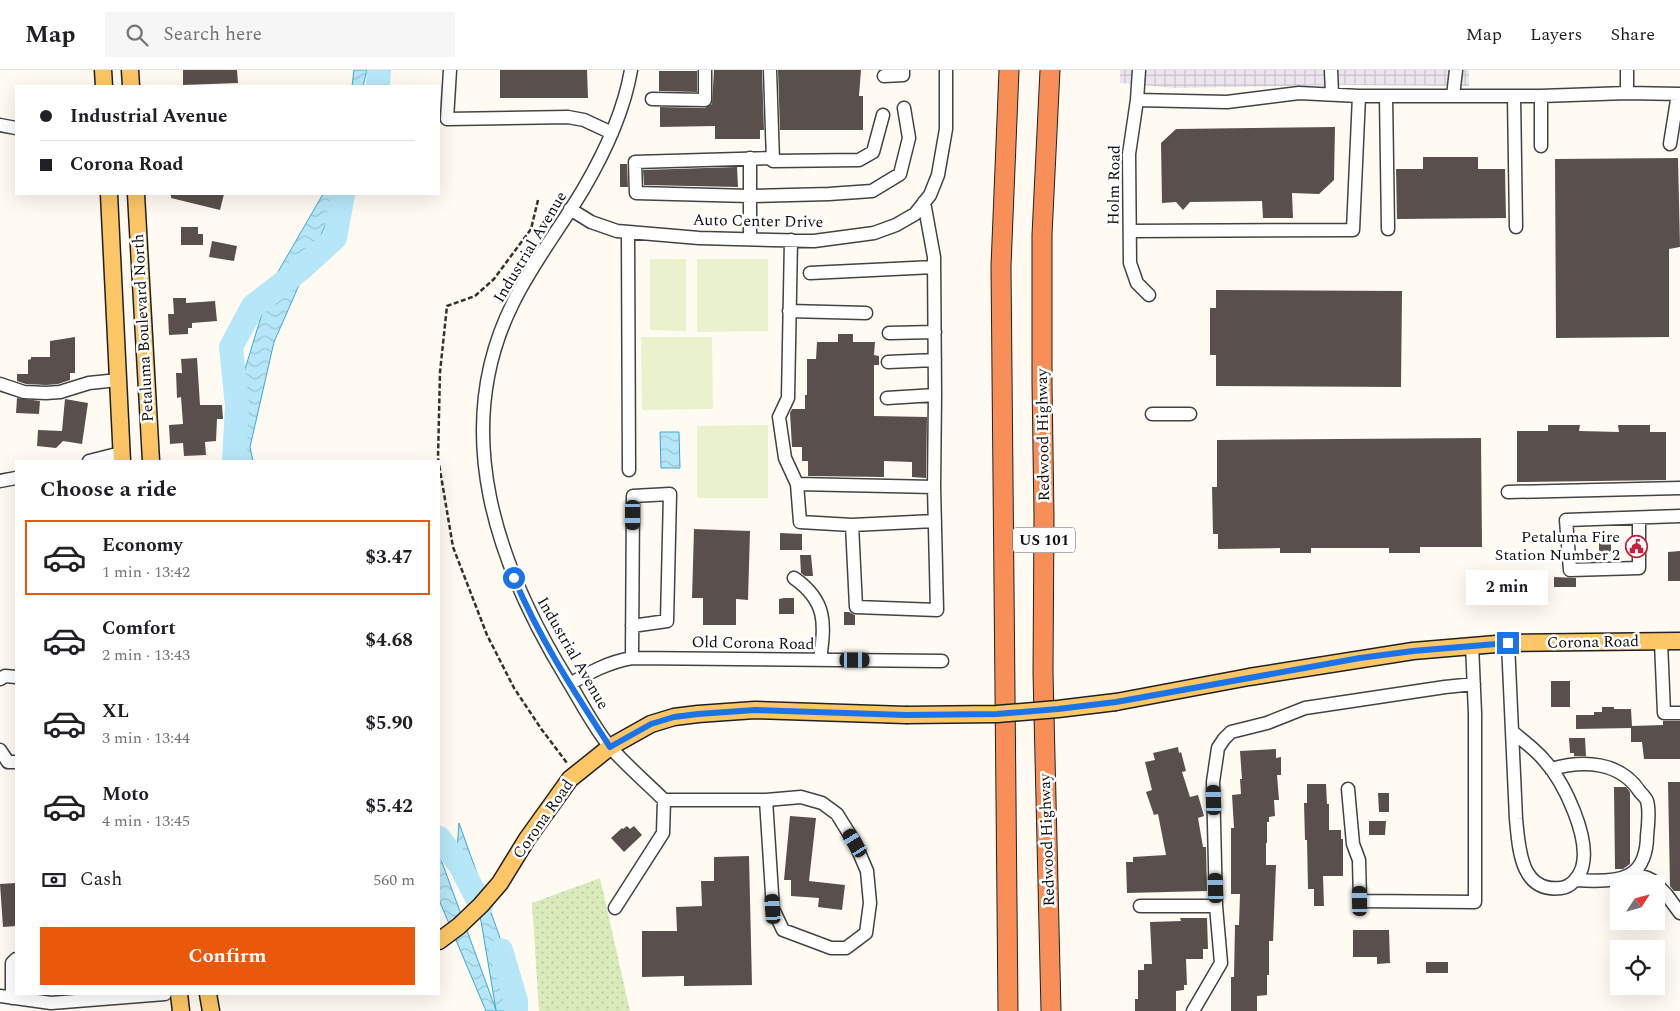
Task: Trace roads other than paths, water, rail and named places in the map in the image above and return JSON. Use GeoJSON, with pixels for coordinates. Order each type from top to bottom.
{"type":"FeatureCollection","features":[{"type":"Feature","properties":{"kind":"highway","name":"US 101"},"geometry":{"type":"LineString","coordinates":[[1008,1011],[1001,266],[1009,70]]}},
{"type":"Feature","properties":{"kind":"highway","name":"Redwood Highway"},"geometry":{"type":"LineString","coordinates":[[1050,70],[1042,235],[1044,518],[1042,672],[1051,1011]]}},
{"type":"Feature","properties":{"kind":"main road"},"geometry":{"type":"LineString","coordinates":[[103,70],[104,85]]}},
{"type":"Feature","properties":{"kind":"main road"},"geometry":{"type":"LineString","coordinates":[[130,70],[131,85]]}},
{"type":"Feature","properties":{"kind":"main road","name":"Petaluma Boulevard North"},"geometry":{"type":"LineString","coordinates":[[109,195],[122,457]]}},
{"type":"Feature","properties":{"kind":"main road","name":"Petaluma Boulevard North"},"geometry":{"type":"LineString","coordinates":[[136,195],[151,460]]}},
{"type":"Feature","properties":{"kind":"main road","name":"Corona Road"},"geometry":{"type":"LineString","coordinates":[[440,940],[481,905],[500,883],[527,839],[570,779],[610,747],[651,724],[674,717],[755,710],[906,715],[997,714],[1116,702],[1360,658],[1413,651],[1508,643],[1680,641]]}},
{"type":"Feature","properties":{"kind":"main road"},"geometry":{"type":"LineString","coordinates":[[179,995],[181,1011]]}},
{"type":"Feature","properties":{"kind":"main road"},"geometry":{"type":"LineString","coordinates":[[208,995],[211,1011]]}},
{"type":"Feature","properties":{"kind":"street"},"geometry":{"type":"LineString","coordinates":[[450,70],[447,119],[568,117],[584,120],[612,133]]}},
{"type":"Feature","properties":{"kind":"street","name":"Industrial Avenue"},"geometry":{"type":"LineString","coordinates":[[631,70],[612,133],[584,189],[527,276],[503,325],[493,358],[483,414],[483,450],[488,488],[508,565],[545,643],[610,747],[664,800]]}},
{"type":"Feature","properties":{"kind":"street"},"geometry":{"type":"LineString","coordinates":[[652,100],[705,100],[705,70]]}},
{"type":"Feature","properties":{"kind":"street"},"geometry":{"type":"LineString","coordinates":[[770,70],[773,161],[859,160],[873,152],[883,115]]}},
{"type":"Feature","properties":{"kind":"street"},"geometry":{"type":"LineString","coordinates":[[884,76],[903,75],[903,70]]}},
{"type":"Feature","properties":{"kind":"street","name":"Auto Center Drive"},"geometry":{"type":"LineString","coordinates":[[570,209],[604,228],[628,233],[699,238],[814,241],[874,233],[896,225],[915,214],[930,195],[938,175],[946,129],[946,70]]}},
{"type":"Feature","properties":{"kind":"street","name":"Holm Road"},"geometry":{"type":"LineString","coordinates":[[1139,70],[1137,100],[1129,154],[1130,263],[1137,283],[1149,295]]}},
{"type":"Feature","properties":{"kind":"street"},"geometry":{"type":"LineString","coordinates":[[1331,70],[1332,94]]}},
{"type":"Feature","properties":{"kind":"street"},"geometry":{"type":"LineString","coordinates":[[1453,96],[1456,70]]}},
{"type":"Feature","properties":{"kind":"street"},"geometry":{"type":"LineString","coordinates":[[1627,70],[1628,93]]}},
{"type":"Feature","properties":{"kind":"street"},"geometry":{"type":"LineString","coordinates":[[1137,100],[1227,102],[1299,93],[1359,96],[1679,94],[1670,144]]}},
{"type":"Feature","properties":{"kind":"street"},"geometry":{"type":"LineString","coordinates":[[1130,231],[1353,230],[1359,96]]}},
{"type":"Feature","properties":{"kind":"street"},"geometry":{"type":"LineString","coordinates":[[1386,96],[1388,229]]}},
{"type":"Feature","properties":{"kind":"street"},"geometry":{"type":"LineString","coordinates":[[1514,96],[1516,227]]}},
{"type":"Feature","properties":{"kind":"street"},"geometry":{"type":"LineString","coordinates":[[1541,96],[1541,146]]}},
{"type":"Feature","properties":{"kind":"street"},"geometry":{"type":"LineString","coordinates":[[773,158],[635,162],[636,193],[750,196],[872,191],[900,174],[909,138],[904,108]]}},
{"type":"Feature","properties":{"kind":"street"},"geometry":{"type":"LineString","coordinates":[[0,125],[15,128]]}},
{"type":"Feature","properties":{"kind":"street"},"geometry":{"type":"LineString","coordinates":[[750,158],[750,239]]}},
{"type":"Feature","properties":{"kind":"street"},"geometry":{"type":"LineString","coordinates":[[852,525],[856,607],[937,610],[934,487],[934,257],[924,202]]}},
{"type":"Feature","properties":{"kind":"street"},"geometry":{"type":"LineString","coordinates":[[628,233],[629,470]]}},
{"type":"Feature","properties":{"kind":"street"},"geometry":{"type":"LineString","coordinates":[[791,240],[788,398],[779,416],[785,458],[798,484],[800,522],[852,525],[935,522]]}},
{"type":"Feature","properties":{"kind":"street"},"geometry":{"type":"LineString","coordinates":[[810,273],[934,267]]}},
{"type":"Feature","properties":{"kind":"street"},"geometry":{"type":"LineString","coordinates":[[789,311],[866,314]]}},
{"type":"Feature","properties":{"kind":"street"},"geometry":{"type":"LineString","coordinates":[[889,333],[935,332]]}},
{"type":"Feature","properties":{"kind":"street"},"geometry":{"type":"LineString","coordinates":[[888,362],[935,360]]}},
{"type":"Feature","properties":{"kind":"street"},"geometry":{"type":"LineString","coordinates":[[0,384],[24,392],[46,393],[60,392],[89,383],[118,380]]}},
{"type":"Feature","properties":{"kind":"street"},"geometry":{"type":"LineString","coordinates":[[887,398],[935,395]]}},
{"type":"Feature","properties":{"kind":"street"},"geometry":{"type":"LineString","coordinates":[[1152,414],[1190,414]]}},
{"type":"Feature","properties":{"kind":"street"},"geometry":{"type":"LineString","coordinates":[[97,460],[122,457]]}},
{"type":"Feature","properties":{"kind":"street"},"geometry":{"type":"LineString","coordinates":[[0,481],[15,478]]}},
{"type":"Feature","properties":{"kind":"street"},"geometry":{"type":"LineString","coordinates":[[798,484],[934,487]]}},
{"type":"Feature","properties":{"kind":"street"},"geometry":{"type":"LineString","coordinates":[[1508,492],[1680,488]]}},
{"type":"Feature","properties":{"kind":"street"},"geometry":{"type":"LineString","coordinates":[[632,626],[667,621],[670,494],[633,496],[632,626],[632,658]]}},
{"type":"Feature","properties":{"kind":"street"},"geometry":{"type":"LineString","coordinates":[[1639,518],[1638,568],[1570,570],[1566,520],[1680,516]]}},
{"type":"Feature","properties":{"kind":"street"},"geometry":{"type":"LineString","coordinates":[[794,578],[810,591],[819,604],[824,618],[820,660]]}},
{"type":"Feature","properties":{"kind":"street"},"geometry":{"type":"LineString","coordinates":[[1661,642],[1664,713],[1680,713]]}},
{"type":"Feature","properties":{"kind":"street"},"geometry":{"type":"LineString","coordinates":[[1508,643],[1516,819],[1522,862],[1528,875],[1538,885],[1549,889],[1564,888],[1576,880],[1582,868],[1584,854],[1581,833],[1568,796],[1551,768],[1545,760],[1513,732]]}},
{"type":"Feature","properties":{"kind":"street"},"geometry":{"type":"LineString","coordinates":[[1348,788],[1353,844],[1359,860],[1360,901],[1475,902],[1474,684],[1472,645]]}},
{"type":"Feature","properties":{"kind":"street","name":"Old Corona Road"},"geometry":{"type":"LineString","coordinates":[[570,684],[602,666],[617,660],[632,658],[942,661]]}},
{"type":"Feature","properties":{"kind":"street"},"geometry":{"type":"LineString","coordinates":[[0,679],[5,676],[15,677]]}},
{"type":"Feature","properties":{"kind":"street"},"geometry":{"type":"LineString","coordinates":[[1194,1011],[1221,963],[1216,906],[1213,782],[1218,748],[1224,739],[1231,732],[1267,723],[1305,708],[1474,684]]}},
{"type":"Feature","properties":{"kind":"street"},"geometry":{"type":"LineString","coordinates":[[0,750],[8,762],[15,762]]}},
{"type":"Feature","properties":{"kind":"street"},"geometry":{"type":"LineString","coordinates":[[1551,768],[1567,764],[1590,763],[1615,769],[1634,781],[1647,801],[1647,840],[1646,854],[1630,875]]}},
{"type":"Feature","properties":{"kind":"street"},"geometry":{"type":"LineString","coordinates":[[615,908],[663,834],[664,800],[766,800],[801,797],[822,803],[837,814],[855,843],[867,871],[870,903],[866,933],[846,948],[830,948],[783,930],[773,909],[766,800]]}},
{"type":"Feature","properties":{"kind":"street"},"geometry":{"type":"LineString","coordinates":[[1576,880],[1610,879]]}},
{"type":"Feature","properties":{"kind":"street"},"geometry":{"type":"LineString","coordinates":[[1665,893],[1680,914]]}},
{"type":"Feature","properties":{"kind":"street"},"geometry":{"type":"LineString","coordinates":[[1140,906],[1216,906]]}},
{"type":"Feature","properties":{"kind":"street"},"geometry":{"type":"LineString","coordinates":[[15,960],[12,963],[6,997],[51,1003],[152,995]]}},
{"type":"Feature","properties":{"kind":"water"},"geometry":{"type":"Polygon","coordinates":[[[354,70],[367,70],[363,85],[352,85],[354,70]]]}},
{"type":"Feature","properties":{"kind":"water"},"geometry":{"type":"Polygon","coordinates":[[[322,195],[339,195],[274,342],[250,447],[253,460],[235,460],[235,402],[271,284],[322,195]]]}},
{"type":"Feature","properties":{"kind":"water"},"geometry":{"type":"Polygon","coordinates":[[[660,432],[679,432],[680,468],[661,468],[660,432]]]}},
{"type":"Feature","properties":{"kind":"water"},"geometry":{"type":"Polygon","coordinates":[[[459,823],[509,963],[512,1011],[486,1011],[440,902],[440,857],[496,1010],[481,921],[457,849],[459,823]]]}},
{"type":"Feature","properties":{"kind":"waterway"},"geometry":{"type":"LineString","coordinates":[[378,85],[379,70]]}},
{"type":"Feature","properties":{"kind":"waterway"},"geometry":{"type":"LineString","coordinates":[[234,460],[237,406],[231,347],[253,306],[301,269],[335,238],[343,195]]}},
{"type":"Feature","properties":{"kind":"waterway"},"geometry":{"type":"LineString","coordinates":[[440,839],[460,865],[481,906]]}},
{"type":"Feature","properties":{"kind":"waterway"},"geometry":{"type":"LineString","coordinates":[[501,950],[516,1001],[516,1011]]}},
{"type":"Feature","properties":{"kind":"place","name":"Petaluma Fire Station Number 2"},"geometry":{"type":"Point","coordinates":[1636,546]}}]}
